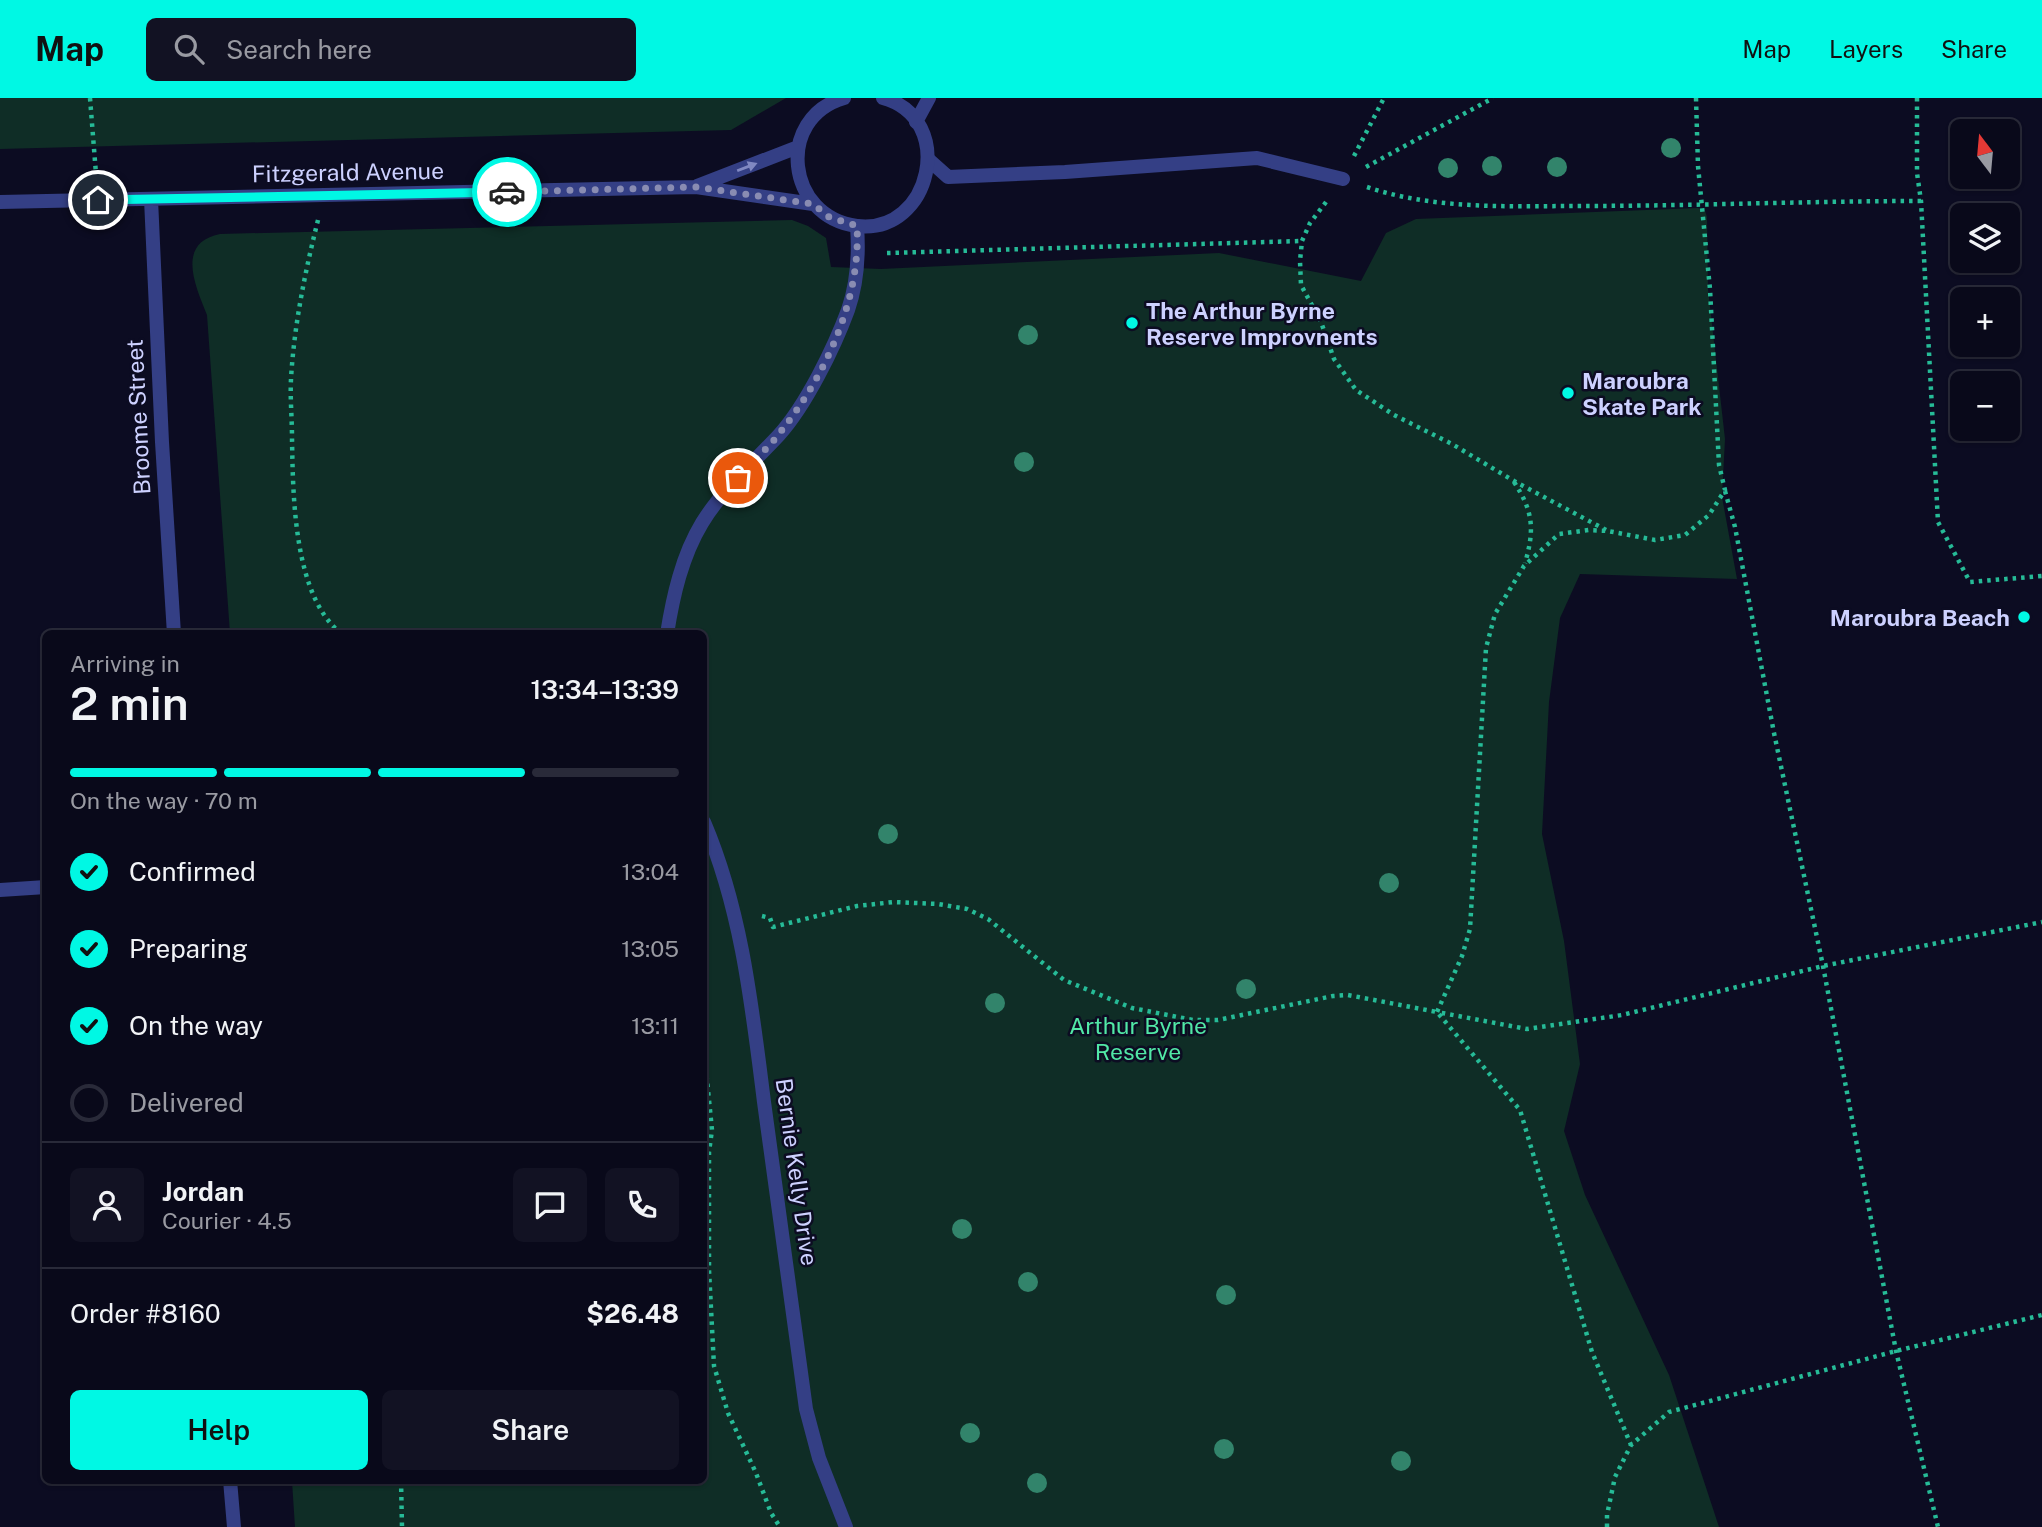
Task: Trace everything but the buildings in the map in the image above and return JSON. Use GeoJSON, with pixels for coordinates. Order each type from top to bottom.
{"type":"FeatureCollection","features":[{"type":"Feature","properties":{"kind":"street"},"geometry":{"type":"LineString","coordinates":[[844,98],[833,101],[817,113],[805,129],[798,147],[797,167],[802,187],[813,204],[829,217],[857,226],[887,222],[904,211],[918,197],[926,179],[929,160],[926,143],[916,122],[904,109],[883,98]]}},
{"type":"Feature","properties":{"kind":"street"},"geometry":{"type":"LineString","coordinates":[[916,122],[929,98]]}},
{"type":"Feature","properties":{"kind":"street","name":"Fitzgerald Avenue"},"geometry":{"type":"LineString","coordinates":[[696,187],[798,147]]}},
{"type":"Feature","properties":{"kind":"street"},"geometry":{"type":"LineString","coordinates":[[929,160],[948,177],[1065,172],[1257,158],[1343,179]]}},
{"type":"Feature","properties":{"kind":"street","name":"Fitzgerald Avenue"},"geometry":{"type":"LineString","coordinates":[[0,202],[696,187],[813,204]]}},
{"type":"Feature","properties":{"kind":"street","name":"Broome Street"},"geometry":{"type":"LineString","coordinates":[[151,199],[174,630]]}},
{"type":"Feature","properties":{"kind":"street"},"geometry":{"type":"LineString","coordinates":[[668,630],[673,596],[702,523],[748,466],[780,433],[816,379],[849,308],[858,255],[857,226]]}},
{"type":"Feature","properties":{"kind":"street","name":"Bernie Kelly Drive"},"geometry":{"type":"LineString","coordinates":[[707,830],[736,918],[749,989],[806,1409],[819,1458],[846,1527]]}},
{"type":"Feature","properties":{"kind":"street"},"geometry":{"type":"LineString","coordinates":[[0,890],[42,887]]}},
{"type":"Feature","properties":{"kind":"street"},"geometry":{"type":"LineString","coordinates":[[230,1484],[233,1527]]}},
{"type":"Feature","properties":{"kind":"path"},"geometry":{"type":"LineString","coordinates":[[90,98],[98,200]]}},
{"type":"Feature","properties":{"kind":"path"},"geometry":{"type":"LineString","coordinates":[[1384,98],[1343,179],[1310,223],[1303,241],[1301,285],[1321,322],[1334,359],[1356,390],[1394,415],[1452,444],[1514,481],[1608,531]]}},
{"type":"Feature","properties":{"kind":"path"},"geometry":{"type":"LineString","coordinates":[[1343,179],[1493,98]]}},
{"type":"Feature","properties":{"kind":"path"},"geometry":{"type":"LineString","coordinates":[[1696,98],[1698,166],[1716,379],[1719,465],[1735,527],[1774,733],[1823,966],[1896,1351],[1938,1527]]}},
{"type":"Feature","properties":{"kind":"path"},"geometry":{"type":"LineString","coordinates":[[1917,98],[1917,173],[1922,201],[1938,522],[1970,582],[2042,576]]}},
{"type":"Feature","properties":{"kind":"path"},"geometry":{"type":"LineString","coordinates":[[1343,179],[1398,197],[1486,206],[1702,206],[1785,201],[1922,201]]}},
{"type":"Feature","properties":{"kind":"path"},"geometry":{"type":"LineString","coordinates":[[325,196],[308,262],[291,380],[292,492],[297,540],[314,597],[331,625],[337,630]]}},
{"type":"Feature","properties":{"kind":"path"},"geometry":{"type":"LineString","coordinates":[[878,254],[1303,241]]}},
{"type":"Feature","properties":{"kind":"path"},"geometry":{"type":"LineString","coordinates":[[1437,1012],[1462,956],[1469,929],[1486,648],[1495,614],[1524,566],[1530,549],[1532,522],[1525,499],[1514,481]]}},
{"type":"Feature","properties":{"kind":"path"},"geometry":{"type":"LineString","coordinates":[[1524,566],[1559,534],[1589,530],[1608,531],[1655,540],[1685,535],[1709,515],[1725,491]]}},
{"type":"Feature","properties":{"kind":"path"},"geometry":{"type":"LineString","coordinates":[[736,918],[758,915],[769,918],[773,927],[857,906],[894,902],[967,909],[988,919],[1065,980],[1132,1008],[1193,1020],[1218,1020],[1348,995],[1527,1029],[1622,1014],[1823,966],[2042,922]]}},
{"type":"Feature","properties":{"kind":"path"},"geometry":{"type":"LineString","coordinates":[[1437,1012],[1520,1110],[1592,1352],[1631,1445]]}},
{"type":"Feature","properties":{"kind":"path"},"geometry":{"type":"LineString","coordinates":[[707,1080],[712,1130],[709,1152],[709,1270],[715,1366],[728,1413],[771,1513],[780,1527]]}},
{"type":"Feature","properties":{"kind":"path"},"geometry":{"type":"LineString","coordinates":[[1607,1527],[1615,1477],[1631,1445],[1668,1412],[2042,1315]]}},
{"type":"Feature","properties":{"kind":"path"},"geometry":{"type":"LineString","coordinates":[[401,1484],[402,1527]]}},
{"type":"Feature","properties":{"kind":"green space"},"geometry":{"type":"Polygon","coordinates":[[[0,98],[786,98],[731,130],[0,149],[0,98]]]}},
{"type":"Feature","properties":{"kind":"green space","name":"Arthur Byrne Reserve"},"geometry":{"type":"Polygon","coordinates":[[[1698,208],[1705,211],[1707,217],[1708,289],[1725,439],[1722,497],[1737,579],[1580,574],[1560,618],[1549,702],[1542,834],[1564,941],[1580,1064],[1564,1131],[1585,1195],[1669,1375],[1719,1527],[295,1527],[292,1484],[707,1484],[707,630],[230,630],[207,315],[192,267],[197,247],[206,239],[220,234],[792,220],[808,226],[826,238],[831,267],[881,269],[1219,253],[1361,281],[1386,233],[1416,219],[1698,208]]]}},
{"type":"Feature","properties":{"kind":"way so far"},"geometry":{"type":"LineString","coordinates":[[507,192],[696,187],[813,204],[829,217],[857,226],[859,248],[849,308],[810,391],[780,433],[738,478]]}},
{"type":"Feature","properties":{"kind":"place","name":"The Arthur Byrne Reserve Improvnents"},"geometry":{"type":"Point","coordinates":[1132,323]}},
{"type":"Feature","properties":{"kind":"place","name":"Maroubra Skate Park"},"geometry":{"type":"Point","coordinates":[1568,393]}},
{"type":"Feature","properties":{"kind":"place","name":"Maroubra Beach"},"geometry":{"type":"Point","coordinates":[2024,617]}},
{"type":"Feature","properties":{"kind":"route"},"geometry":{"type":"LineString","coordinates":[[98,200],[507,192]]}}]}
